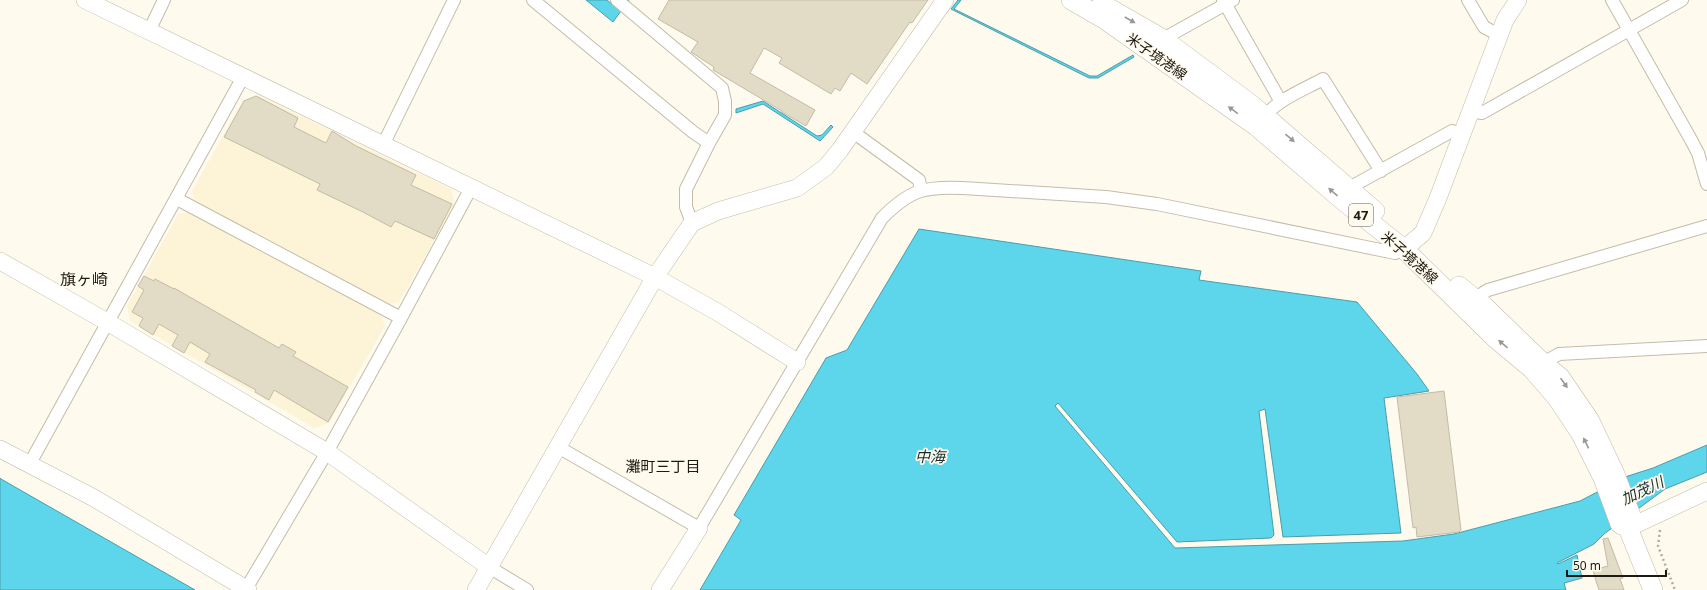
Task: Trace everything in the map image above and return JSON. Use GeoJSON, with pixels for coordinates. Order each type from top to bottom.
{"type":"FeatureCollection","features":[{"type":"Feature","properties":{"kind":"main road","name":"米子境港線"},"geometry":{"type":"LineString","coordinates":[[1072,0],[1104,19],[1256,126],[1340,199],[1408,246]]}},
{"type":"Feature","properties":{"kind":"main road","name":"米子境港線"},"geometry":{"type":"LineString","coordinates":[[1096,0],[1163,39],[1265,116],[1349,188],[1468,302],[1495,338],[1538,366],[1557,398],[1609,475],[1653,590]]}},
{"type":"Feature","properties":{"kind":"street"},"geometry":{"type":"LineString","coordinates":[[85,0],[655,277],[719,313],[797,362]]}},
{"type":"Feature","properties":{"kind":"street"},"geometry":{"type":"LineString","coordinates":[[149,31],[164,0]]}},
{"type":"Feature","properties":{"kind":"street"},"geometry":{"type":"LineString","coordinates":[[384,145],[454,0]]}},
{"type":"Feature","properties":{"kind":"street"},"geometry":{"type":"LineString","coordinates":[[533,0],[693,132],[709,142]]}},
{"type":"Feature","properties":{"kind":"street"},"geometry":{"type":"LineString","coordinates":[[476,590],[655,277],[692,223],[718,211],[797,188],[826,167],[853,132],[945,0]]}},
{"type":"Feature","properties":{"kind":"street"},"geometry":{"type":"LineString","coordinates":[[1468,0],[1484,28],[1499,35]]}},
{"type":"Feature","properties":{"kind":"street"},"geometry":{"type":"LineString","coordinates":[[660,590],[699,528],[882,218],[899,202],[921,190],[943,187],[1106,197],[1202,213],[1395,253],[1408,246],[1423,233],[1438,198],[1505,20],[1518,0]]}},
{"type":"Feature","properties":{"kind":"street"},"geometry":{"type":"LineString","coordinates":[[1612,0],[1698,153],[1707,184]]}},
{"type":"Feature","properties":{"kind":"street"},"geometry":{"type":"LineString","coordinates":[[1470,111],[1482,113],[1682,0]]}},
{"type":"Feature","properties":{"kind":"street"},"geometry":{"type":"LineString","coordinates":[[1163,39],[1228,1],[1280,102]]}},
{"type":"Feature","properties":{"kind":"street"},"geometry":{"type":"LineString","coordinates":[[621,4],[722,88],[726,101],[726,115],[709,142],[686,189],[686,208],[692,223]]}},
{"type":"Feature","properties":{"kind":"street"},"geometry":{"type":"LineString","coordinates":[[29,465],[109,323],[243,77]]}},
{"type":"Feature","properties":{"kind":"street"},"geometry":{"type":"LineString","coordinates":[[1265,116],[1280,102],[1323,79],[1381,171]]}},
{"type":"Feature","properties":{"kind":"street"},"geometry":{"type":"LineString","coordinates":[[1349,188],[1452,131],[1461,134]]}},
{"type":"Feature","properties":{"kind":"street"},"geometry":{"type":"LineString","coordinates":[[853,132],[919,180],[921,190]]}},
{"type":"Feature","properties":{"kind":"street"},"geometry":{"type":"LineString","coordinates":[[0,449],[94,498],[247,590],[327,452],[471,188]]}},
{"type":"Feature","properties":{"kind":"street"},"geometry":{"type":"LineString","coordinates":[[176,199],[401,318]]}},
{"type":"Feature","properties":{"kind":"street"},"geometry":{"type":"LineString","coordinates":[[1468,302],[1488,290],[1502,285],[1707,226]]}},
{"type":"Feature","properties":{"kind":"street"},"geometry":{"type":"LineString","coordinates":[[0,261],[109,323],[327,452],[489,567],[527,590]]}},
{"type":"Feature","properties":{"kind":"street"},"geometry":{"type":"LineString","coordinates":[[1538,366],[1559,354],[1707,346]]}},
{"type":"Feature","properties":{"kind":"street"},"geometry":{"type":"LineString","coordinates":[[558,447],[699,528]]}},
{"type":"Feature","properties":{"kind":"street"},"geometry":{"type":"LineString","coordinates":[[1627,523],[1707,491]]}},
{"type":"Feature","properties":{"kind":"path"},"geometry":{"type":"LineString","coordinates":[[1661,525],[1658,546],[1675,590]]}},
{"type":"Feature","properties":{"kind":"shaded area"},"geometry":{"type":"Polygon","coordinates":[[[258,95],[451,189],[455,204],[399,302],[387,305],[195,203],[192,191],[243,100],[258,95]]]}},
{"type":"Feature","properties":{"kind":"shaded area"},"geometry":{"type":"Polygon","coordinates":[[[189,212],[381,315],[385,326],[329,423],[314,428],[130,321],[127,306],[178,214],[189,212]]]}},
{"type":"Feature","properties":{"kind":"water"},"geometry":{"type":"Polygon","coordinates":[[[586,0],[607,0],[617,8],[629,0],[613,22],[586,0]]]}},
{"type":"Feature","properties":{"kind":"water"},"geometry":{"type":"Polygon","coordinates":[[[958,0],[961,0],[954,9],[1090,76],[1097,76],[1133,55],[1134,57],[1098,78],[1089,78],[951,9],[958,0]]]}},
{"type":"Feature","properties":{"kind":"water"},"geometry":{"type":"Polygon","coordinates":[[[763,101],[817,136],[822,135],[831,125],[833,127],[820,141],[763,104],[736,113],[736,109],[763,101]]]}},
{"type":"Feature","properties":{"kind":"water","name":"中海"},"geometry":{"type":"Polygon","coordinates":[[[919,229],[1201,271],[1199,280],[1357,302],[1417,374],[1429,391],[1384,398],[1401,533],[1283,537],[1265,409],[1259,411],[1274,535],[1271,538],[1177,542],[1058,403],[1055,406],[1175,548],[1403,541],[1454,534],[1580,501],[1628,476],[1653,468],[1707,445],[1707,472],[1665,489],[1604,534],[1594,544],[1557,563],[1558,564],[1577,555],[1582,578],[1564,583],[1566,590],[700,590],[741,520],[734,515],[826,358],[847,350],[919,229]]]}},
{"type":"Feature","properties":{"kind":"water"},"geometry":{"type":"Polygon","coordinates":[[[0,478],[1,479],[195,590],[0,590],[0,478]]]}},
{"type":"Feature","properties":{"kind":"building"},"geometry":{"type":"Polygon","coordinates":[[[669,0],[928,0],[912,23],[910,22],[867,84],[851,73],[840,91],[835,88],[831,94],[779,63],[782,58],[764,48],[750,73],[815,110],[806,126],[713,70],[714,67],[691,52],[698,42],[658,19],[669,0]]]}},
{"type":"Feature","properties":{"kind":"building"},"geometry":{"type":"Polygon","coordinates":[[[256,96],[298,118],[294,127],[326,143],[332,131],[356,146],[416,175],[411,185],[452,204],[434,239],[395,221],[391,227],[317,190],[320,184],[224,137],[244,101],[256,96]]]}},
{"type":"Feature","properties":{"kind":"building"},"geometry":{"type":"Polygon","coordinates":[[[144,276],[154,281],[155,279],[174,288],[279,348],[282,344],[296,352],[293,356],[348,387],[328,422],[274,390],[269,400],[255,392],[256,390],[205,362],[210,354],[190,342],[184,353],[172,346],[178,335],[159,324],[153,335],[139,326],[143,318],[132,312],[144,290],[138,286],[144,276]]]}},
{"type":"Feature","properties":{"kind":"building"},"geometry":{"type":"Polygon","coordinates":[[[1444,391],[1461,530],[1459,532],[1417,537],[1416,527],[1413,528],[1397,397],[1444,391]]]}},
{"type":"Feature","properties":{"kind":"building"},"geometry":{"type":"Polygon","coordinates":[[[1608,538],[1623,578],[1620,579],[1624,590],[1599,590],[1596,581],[1593,570],[1608,566],[1603,539],[1608,538]]]}},
{"type":"Feature","properties":{"kind":"district","name":"旗ヶ崎"},"geometry":{"type":"Point","coordinates":[84,279]}},
{"type":"Feature","properties":{"kind":"district","name":"灘町三丁目"},"geometry":{"type":"Point","coordinates":[663,466]}},
{"type":"Feature","properties":{"kind":"water label","name":"加茂川"},"geometry":{"type":"Point","coordinates":[1642,490]}}]}
